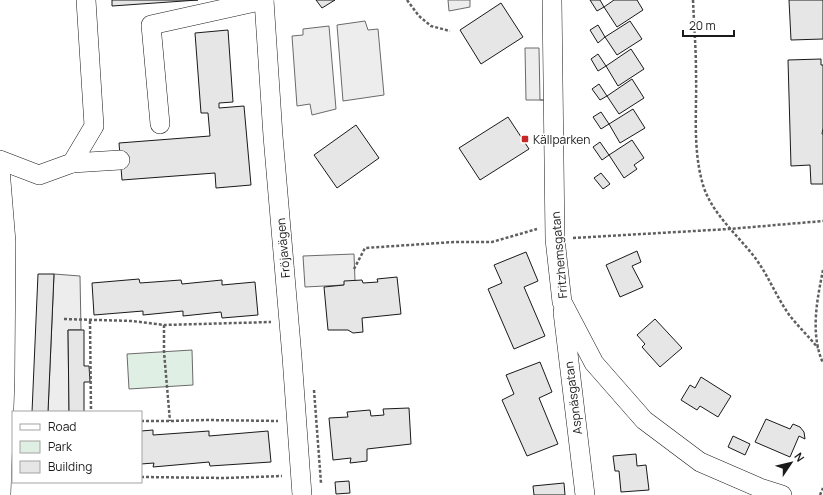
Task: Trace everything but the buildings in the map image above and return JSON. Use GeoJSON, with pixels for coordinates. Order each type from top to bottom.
{"type":"FeatureCollection","features":[{"type":"Feature","properties":{"kind":"street"},"geometry":{"type":"LineString","coordinates":[[72,163],[94,126],[86,0]]}},
{"type":"Feature","properties":{"kind":"street"},"geometry":{"type":"LineString","coordinates":[[160,124],[151,25],[264,0]]}},
{"type":"Feature","properties":{"kind":"street","name":"Fröjavägen"},"geometry":{"type":"LineString","coordinates":[[264,0],[273,136],[302,495]]}},
{"type":"Feature","properties":{"kind":"street","name":"Fritzhemsgatan"},"geometry":{"type":"LineString","coordinates":[[552,0],[555,239],[562,302],[594,363],[644,420],[700,462],[760,488],[782,495]]}},
{"type":"Feature","properties":{"kind":"street"},"geometry":{"type":"LineString","coordinates":[[0,160],[39,176],[72,163],[120,160]]}},
{"type":"Feature","properties":{"kind":"street"},"geometry":{"type":"LineString","coordinates":[[0,169],[6,242],[2,379],[1,495]]}},
{"type":"Feature","properties":{"kind":"street","name":"Aspnäsgatan"},"geometry":{"type":"LineString","coordinates":[[562,302],[585,495]]}},
{"type":"Feature","properties":{"kind":"path"},"geometry":{"type":"LineString","coordinates":[[407,0],[419,16],[431,26],[450,31]]}},
{"type":"Feature","properties":{"kind":"path"},"geometry":{"type":"LineString","coordinates":[[693,0],[696,72],[696,128],[698,159],[704,188],[714,208],[729,229],[744,242],[758,262],[790,316],[818,348]]}},
{"type":"Feature","properties":{"kind":"path"},"geometry":{"type":"LineString","coordinates":[[354,269],[365,248],[447,242],[492,242],[540,229],[555,239],[729,229],[823,221]]}},
{"type":"Feature","properties":{"kind":"path"},"geometry":{"type":"LineString","coordinates":[[823,270],[815,326],[819,354],[823,363]]}},
{"type":"Feature","properties":{"kind":"path"},"geometry":{"type":"LineString","coordinates":[[820,283],[823,280]]}},
{"type":"Feature","properties":{"kind":"path"},"geometry":{"type":"LineString","coordinates":[[64,319],[90,321],[132,321],[164,325],[289,321]]}},
{"type":"Feature","properties":{"kind":"path"},"geometry":{"type":"LineString","coordinates":[[90,321],[91,411]]}},
{"type":"Feature","properties":{"kind":"path"},"geometry":{"type":"LineString","coordinates":[[164,325],[164,352],[170,421]]}},
{"type":"Feature","properties":{"kind":"path"},"geometry":{"type":"LineString","coordinates":[[142,421],[297,421]]}},
{"type":"Feature","properties":{"kind":"path"},"geometry":{"type":"LineString","coordinates":[[142,477],[225,478],[301,475]]}},
{"type":"Feature","properties":{"kind":"path"},"geometry":{"type":"LineString","coordinates":[[820,495],[823,488]]}},
{"type":"Feature","properties":{"kind":"green space"},"geometry":{"type":"Polygon","coordinates":[[[192,350],[193,385],[129,389],[127,354],[192,350]]]}},
{"type":"Feature","properties":{"kind":"shaded area"},"geometry":{"type":"Polygon","coordinates":[[[448,0],[470,0],[470,7],[449,11],[448,0]]]}},
{"type":"Feature","properties":{"kind":"shaded area"},"geometry":{"type":"Polygon","coordinates":[[[365,21],[368,30],[378,29],[384,95],[343,101],[337,25],[365,21]]]}},
{"type":"Feature","properties":{"kind":"shaded area"},"geometry":{"type":"Polygon","coordinates":[[[329,26],[336,109],[312,115],[310,104],[297,106],[292,36],[303,35],[303,29],[329,26]]]}},
{"type":"Feature","properties":{"kind":"shaded area"},"geometry":{"type":"Polygon","coordinates":[[[525,48],[539,48],[540,100],[526,100],[525,48]]]}},
{"type":"Feature","properties":{"kind":"shaded area"},"geometry":{"type":"Polygon","coordinates":[[[354,254],[355,281],[344,285],[305,287],[303,256],[354,254]]]}},
{"type":"Feature","properties":{"kind":"shaded area"},"geometry":{"type":"Polygon","coordinates":[[[54,274],[80,276],[81,330],[68,330],[69,411],[48,411],[54,274]]]}},
{"type":"Feature","properties":{"kind":"place","name":"Källparken"},"geometry":{"type":"Point","coordinates":[525,139]}}]}
